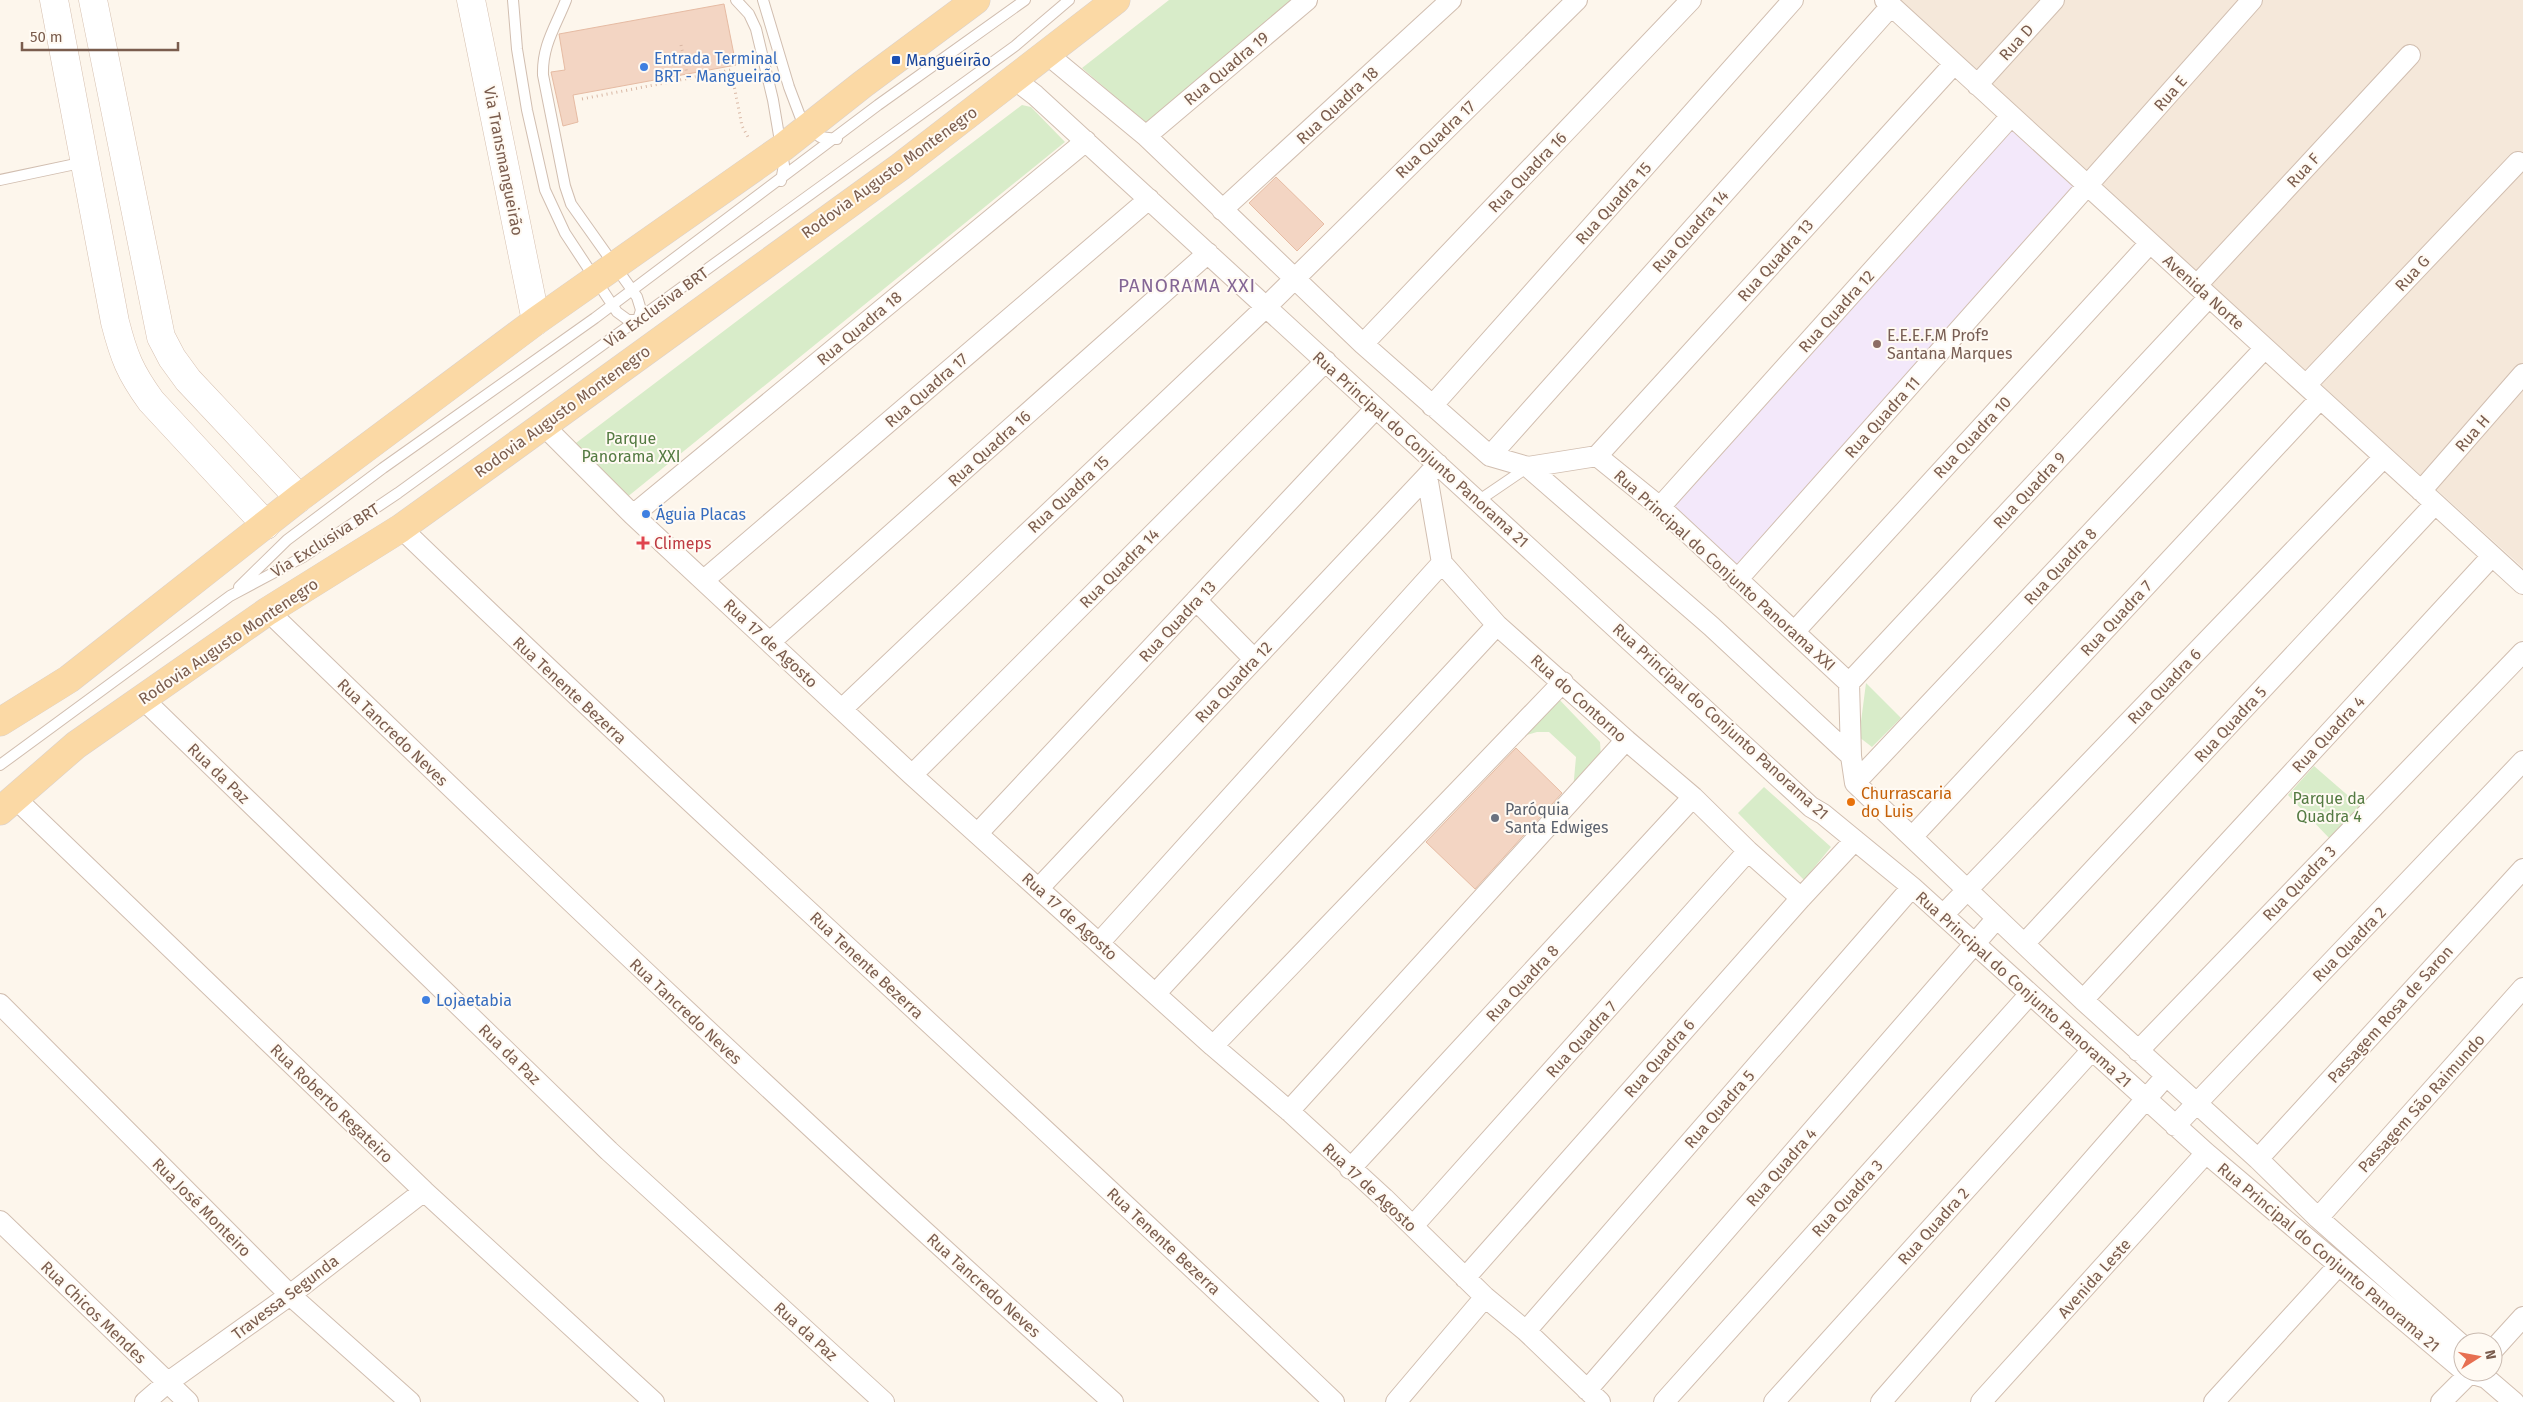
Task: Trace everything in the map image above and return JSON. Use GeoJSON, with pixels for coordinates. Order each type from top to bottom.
{"type":"FeatureCollection","features":[{"type":"Feature","properties":{"kind":"main road"},"geometry":{"type":"LineString","coordinates":[[0,722],[69,679],[299,498],[536,321],[606,274],[782,148],[976,0]]}},
{"type":"Feature","properties":{"kind":"main road","name":"Rodovia Augusto Montenegro"},"geometry":{"type":"LineString","coordinates":[[8,805],[76,745],[268,611],[401,528],[900,167],[1116,0]]}},
{"type":"Feature","properties":{"kind":"street"},"geometry":{"type":"LineString","coordinates":[[54,0],[115,322],[124,359],[135,379],[151,401],[266,525]]}},
{"type":"Feature","properties":{"kind":"street"},"geometry":{"type":"LineString","coordinates":[[93,0],[161,337],[172,358],[188,380],[299,498]]}},
{"type":"Feature","properties":{"kind":"street","name":"Via Transmangueirão"},"geometry":{"type":"LineString","coordinates":[[471,0],[536,321]]}},
{"type":"Feature","properties":{"kind":"street","name":"Rua Quadra 19"},"geometry":{"type":"LineString","coordinates":[[1146,136],[1307,0]]}},
{"type":"Feature","properties":{"kind":"street","name":"Rua Quadra 18"},"geometry":{"type":"LineString","coordinates":[[1222,210],[1451,0]]}},
{"type":"Feature","properties":{"kind":"street","name":"Rua Quadra 17"},"geometry":{"type":"LineString","coordinates":[[1293,279],[1577,0]]}},
{"type":"Feature","properties":{"kind":"street","name":"Rua Quadra 16"},"geometry":{"type":"LineString","coordinates":[[1364,344],[1691,0]]}},
{"type":"Feature","properties":{"kind":"street","name":"Rua Quadra 15"},"geometry":{"type":"LineString","coordinates":[[1432,406],[1793,0]]}},
{"type":"Feature","properties":{"kind":"street","name":"Rua D"},"geometry":{"type":"LineString","coordinates":[[1978,85],[2054,0]]}},
{"type":"Feature","properties":{"kind":"street","name":"Rua E"},"geometry":{"type":"LineString","coordinates":[[2088,186],[2252,0]]}},
{"type":"Feature","properties":{"kind":"street","name":"Avenida Norte"},"geometry":{"type":"LineString","coordinates":[[1888,3],[2523,584]]}},
{"type":"Feature","properties":{"kind":"street","name":"Rua Quadra 14"},"geometry":{"type":"LineString","coordinates":[[1490,456],[1888,3]]}},
{"type":"Feature","properties":{"kind":"street"},"geometry":{"type":"LineString","coordinates":[[1047,54],[1146,136],[1293,279],[1432,406],[1490,456],[1528,467],[1711,626],[1851,756],[1856,783]]}},
{"type":"Feature","properties":{"kind":"street","name":"Rua F"},"geometry":{"type":"LineString","coordinates":[[2203,291],[2410,55]]}},
{"type":"Feature","properties":{"kind":"street","name":"Rua Quadra 13"},"geometry":{"type":"LineString","coordinates":[[1597,456],[1954,64]]}},
{"type":"Feature","properties":{"kind":"street","name":"Rua Principal do Conjunto Panorama 21"},"geometry":{"type":"LineString","coordinates":[[1014,78],[1086,141],[1326,361],[1376,408],[1432,470],[1478,501],[1812,807],[1912,887],[2206,1153],[2338,1266],[2453,1357]]}},
{"type":"Feature","properties":{"kind":"street","name":"Rua Quadra 12"},"geometry":{"type":"LineString","coordinates":[[1660,507],[2011,116]]}},
{"type":"Feature","properties":{"kind":"street","name":"Rua Quadra 18"},"geometry":{"type":"LineString","coordinates":[[633,515],[1086,141]]}},
{"type":"Feature","properties":{"kind":"street","name":"Rua G"},"geometry":{"type":"LineString","coordinates":[[2306,386],[2518,162]]}},
{"type":"Feature","properties":{"kind":"street","name":"Rua Quadra 11"},"geometry":{"type":"LineString","coordinates":[[1737,580],[2088,186]]}},
{"type":"Feature","properties":{"kind":"street","name":"Rua Quadra 17"},"geometry":{"type":"LineString","coordinates":[[704,580],[1149,199]]}},
{"type":"Feature","properties":{"kind":"street","name":"Rua Quadra 10"},"geometry":{"type":"LineString","coordinates":[[1794,631],[2150,243]]}},
{"type":"Feature","properties":{"kind":"street","name":"Rua Quadra 16"},"geometry":{"type":"LineString","coordinates":[[770,642],[1208,253]]}},
{"type":"Feature","properties":{"kind":"street","name":"Rua Quadra 15"},"geometry":{"type":"LineString","coordinates":[[842,709],[1266,307],[1293,279]]}},
{"type":"Feature","properties":{"kind":"street","name":"Rua Quadra 9"},"geometry":{"type":"LineString","coordinates":[[1850,683],[2203,291]]}},
{"type":"Feature","properties":{"kind":"street","name":"Rua Quadra 8"},"geometry":{"type":"LineString","coordinates":[[1856,783],[2266,348]]}},
{"type":"Feature","properties":{"kind":"street","name":"Rua Quadra 14"},"geometry":{"type":"LineString","coordinates":[[912,775],[1326,361]]}},
{"type":"Feature","properties":{"kind":"street","name":"Rua H"},"geometry":{"type":"LineString","coordinates":[[2428,498],[2523,374]]}},
{"type":"Feature","properties":{"kind":"street","name":"Rua Quadra 7"},"geometry":{"type":"LineString","coordinates":[[1912,837],[2320,399]]}},
{"type":"Feature","properties":{"kind":"street","name":"Rua Quadra 13"},"geometry":{"type":"LineString","coordinates":[[978,833],[1376,408]]}},
{"type":"Feature","properties":{"kind":"street","name":"Rua 17 de Agosto"},"geometry":{"type":"LineString","coordinates":[[543,425],[633,515],[912,775],[1213,1046],[1289,1111],[1413,1226],[1464,1278],[1526,1331],[1594,1396]]}},
{"type":"Feature","properties":{"kind":"street"},"geometry":{"type":"LineString","coordinates":[[1528,467],[1597,456]]}},
{"type":"Feature","properties":{"kind":"street","name":"Rua Principal do Conjunto Panorama XXI"},"geometry":{"type":"LineString","coordinates":[[1597,456],[1660,507],[1850,683],[1851,756]]}},
{"type":"Feature","properties":{"kind":"street","name":"Rua Quadra 6"},"geometry":{"type":"LineString","coordinates":[[1943,915],[2384,457]]}},
{"type":"Feature","properties":{"kind":"street"},"geometry":{"type":"LineString","coordinates":[[1099,943],[1442,563],[1432,470]]}},
{"type":"Feature","properties":{"kind":"street","name":"Rua Quadra 12"},"geometry":{"type":"LineString","coordinates":[[1039,888],[1432,470]]}},
{"type":"Feature","properties":{"kind":"street","name":"Rua Quadra 5"},"geometry":{"type":"LineString","coordinates":[[2024,944],[2428,498]]}},
{"type":"Feature","properties":{"kind":"street","name":"Rua Tenente Bezerra"},"geometry":{"type":"LineString","coordinates":[[401,528],[533,655],[1171,1246],[1334,1402]]}},
{"type":"Feature","properties":{"kind":"street","name":"Rua Quadra 4"},"geometry":{"type":"LineString","coordinates":[[2083,1000],[2492,556]]}},
{"type":"Feature","properties":{"kind":"street","name":"Rua do Contorno"},"geometry":{"type":"LineString","coordinates":[[1442,563],[1497,625],[1693,797],[1748,851],[1801,898]]}},
{"type":"Feature","properties":{"kind":"street"},"geometry":{"type":"LineString","coordinates":[[1196,600],[1254,659]]}},
{"type":"Feature","properties":{"kind":"street","name":"Rua Tancredo Neves"},"geometry":{"type":"LineString","coordinates":[[268,611],[548,882],[991,1293],[1113,1402]]}},
{"type":"Feature","properties":{"kind":"street"},"geometry":{"type":"LineString","coordinates":[[1156,993],[1497,625]]}},
{"type":"Feature","properties":{"kind":"street","name":"Rua Quadra 3"},"geometry":{"type":"LineString","coordinates":[[2138,1051],[2523,652]]}},
{"type":"Feature","properties":{"kind":"street"},"geometry":{"type":"LineString","coordinates":[[1213,1046],[1563,682]]}},
{"type":"Feature","properties":{"kind":"street","name":"Rua da Paz"},"geometry":{"type":"LineString","coordinates":[[143,699],[609,1151],[884,1402]]}},
{"type":"Feature","properties":{"kind":"street"},"geometry":{"type":"LineString","coordinates":[[1289,1111],[1626,740]]}},
{"type":"Feature","properties":{"kind":"street","name":"Rua Quadra 2"},"geometry":{"type":"LineString","coordinates":[[2175,1126],[2523,762]]}},
{"type":"Feature","properties":{"kind":"street","name":"Rua Principal do Conjunto Panorama 21"},"geometry":{"type":"LineString","coordinates":[[1856,783],[2083,1000],[2258,1159],[2318,1218],[2453,1337]]}},
{"type":"Feature","properties":{"kind":"street","name":"Rua Quadra 8"},"geometry":{"type":"LineString","coordinates":[[1350,1169],[1693,797]]}},
{"type":"Feature","properties":{"kind":"street","name":"Rua Roberto Regateiro"},"geometry":{"type":"LineString","coordinates":[[8,805],[654,1402]]}},
{"type":"Feature","properties":{"kind":"street","name":"Rua Quadra 6"},"geometry":{"type":"LineString","coordinates":[[1464,1278],[1801,898],[1855,840]]}},
{"type":"Feature","properties":{"kind":"street","name":"Rua Quadra 7"},"geometry":{"type":"LineString","coordinates":[[1413,1226],[1748,851]]}},
{"type":"Feature","properties":{"kind":"street","name":"Passagem Rosa de Saron"},"geometry":{"type":"LineString","coordinates":[[2258,1159],[2523,869]]}},
{"type":"Feature","properties":{"kind":"street","name":"Rua Quadra 5"},"geometry":{"type":"LineString","coordinates":[[1526,1331],[1912,887]]}},
{"type":"Feature","properties":{"kind":"street"},"geometry":{"type":"LineString","coordinates":[[1974,944],[1997,918]]}},
{"type":"Feature","properties":{"kind":"street","name":"Rua Quadra 4"},"geometry":{"type":"LineString","coordinates":[[1594,1396],[1974,944]]}},
{"type":"Feature","properties":{"kind":"street","name":"Passagem São Raimundo"},"geometry":{"type":"LineString","coordinates":[[2318,1218],[2523,988]]}},
{"type":"Feature","properties":{"kind":"street","name":"Rua Quadra 3"},"geometry":{"type":"LineString","coordinates":[[1664,1402],[2030,994]]}},
{"type":"Feature","properties":{"kind":"street","name":"Rua José Monteiro"},"geometry":{"type":"LineString","coordinates":[[0,1004],[290,1295],[410,1402]]}},
{"type":"Feature","properties":{"kind":"street","name":"Rua Quadra 2"},"geometry":{"type":"LineString","coordinates":[[1774,1402],[2092,1050]]}},
{"type":"Feature","properties":{"kind":"street"},"geometry":{"type":"LineString","coordinates":[[1881,1402],[2166,1076]]}},
{"type":"Feature","properties":{"kind":"street","name":"Avenida Leste"},"geometry":{"type":"LineString","coordinates":[[1981,1402],[2206,1153]]}},
{"type":"Feature","properties":{"kind":"street","name":"Travessa Segunda"},"geometry":{"type":"LineString","coordinates":[[145,1402],[167,1383],[290,1295],[424,1191]]}},
{"type":"Feature","properties":{"kind":"street","name":"Rua Chicos Mendes"},"geometry":{"type":"LineString","coordinates":[[0,1221],[188,1402]]}},
{"type":"Feature","properties":{"kind":"street"},"geometry":{"type":"LineString","coordinates":[[2214,1402],[2338,1266]]}},
{"type":"Feature","properties":{"kind":"street"},"geometry":{"type":"LineString","coordinates":[[1396,1402],[1485,1297]]}},
{"type":"Feature","properties":{"kind":"street"},"geometry":{"type":"LineString","coordinates":[[2503,1339],[2523,1317]]}},
{"type":"Feature","properties":{"kind":"street"},"geometry":{"type":"LineString","coordinates":[[2442,1402],[2463,1382]]}},
{"type":"Feature","properties":{"kind":"street","name":"Rua Principal do Conjunto Panorama 21"},"geometry":{"type":"LineString","coordinates":[[2486,1382],[2514,1402]]}},
{"type":"Feature","properties":{"kind":"lane"},"geometry":{"type":"LineString","coordinates":[[513,0],[517,49],[527,110],[545,190],[565,233],[606,274],[632,290],[641,310],[638,320],[628,320],[617,312],[612,305],[606,274],[571,204],[565,186],[543,75],[542,60],[546,44],[566,0]]}},
{"type":"Feature","properties":{"kind":"lane"},"geometry":{"type":"LineString","coordinates":[[736,0],[749,14],[756,30],[774,100],[784,165],[781,181]]}},
{"type":"Feature","properties":{"kind":"lane"},"geometry":{"type":"LineString","coordinates":[[763,0],[789,87],[800,116],[808,127],[820,137],[837,139]]}},
{"type":"Feature","properties":{"kind":"lane","name":"Via Exclusiva BRT"},"geometry":{"type":"LineString","coordinates":[[0,765],[230,596],[287,540],[383,468],[612,305],[837,139],[886,99],[1025,0]]}},
{"type":"Feature","properties":{"kind":"lane","name":"Via Exclusiva BRT"},"geometry":{"type":"LineString","coordinates":[[230,596],[303,557],[398,493],[1015,46],[1069,0]]}},
{"type":"Feature","properties":{"kind":"lane"},"geometry":{"type":"LineString","coordinates":[[0,180],[85,162]]}},
{"type":"Feature","properties":{"kind":"lane"},"geometry":{"type":"LineString","coordinates":[[1478,501],[1528,467]]}},
{"type":"Feature","properties":{"kind":"path"},"geometry":{"type":"LineString","coordinates":[[681,45],[688,78]]}},
{"type":"Feature","properties":{"kind":"path"},"geometry":{"type":"LineString","coordinates":[[582,99],[731,70],[742,126],[748,137]]}},
{"type":"Feature","properties":{"kind":"shaded area"},"geometry":{"type":"Polygon","coordinates":[[[1897,0],[2523,0],[2523,568],[1897,0]]]}},
{"type":"Feature","properties":{"kind":"shaded area","name":"E.E.E.F.M Profº Santana Marques"},"geometry":{"type":"Polygon","coordinates":[[[2012,123],[2084,182],[1737,572],[1669,505],[2012,123]]]}},
{"type":"Feature","properties":{"kind":"green space"},"geometry":{"type":"Polygon","coordinates":[[[1169,0],[1297,0],[1149,126],[1082,68],[1169,0]]]}},
{"type":"Feature","properties":{"kind":"green space","name":"Parque Panorama XXI"},"geometry":{"type":"Polygon","coordinates":[[[1022,105],[1031,107],[1065,142],[626,498],[572,446],[1022,105]]]}},
{"type":"Feature","properties":{"kind":"green space"},"geometry":{"type":"Polygon","coordinates":[[[1866,683],[1901,718],[1872,747],[1859,737],[1866,683]]]}},
{"type":"Feature","properties":{"kind":"green space"},"geometry":{"type":"Polygon","coordinates":[[[1553,693],[1600,742],[1601,757],[1573,790],[1576,757],[1549,732],[1537,732],[1505,741],[1553,693]]]}},
{"type":"Feature","properties":{"kind":"green space","name":"Parque da Quadra 4"},"geometry":{"type":"Polygon","coordinates":[[[2314,766],[2360,806],[2331,840],[2288,795],[2314,766]]]}},
{"type":"Feature","properties":{"kind":"green space"},"geometry":{"type":"Polygon","coordinates":[[[1764,787],[1831,847],[1804,880],[1738,813],[1764,787]]]}},
{"type":"Feature","properties":{"kind":"building","name":"Entrada Terminal BRT - Mangueirão"},"geometry":{"type":"Polygon","coordinates":[[[724,4],[736,65],[573,95],[578,122],[563,126],[551,72],[565,70],[559,34],[724,4]]]}},
{"type":"Feature","properties":{"kind":"building"},"geometry":{"type":"Polygon","coordinates":[[[1276,177],[1324,224],[1297,251],[1249,203],[1276,177]]]}},
{"type":"Feature","properties":{"kind":"building","name":"Paróquia Santa Edwiges"},"geometry":{"type":"Polygon","coordinates":[[[1516,748],[1562,793],[1475,889],[1426,842],[1516,748]]]}},
{"type":"Feature","properties":{"kind":"place","name":"Mangueirão"},"geometry":{"type":"Point","coordinates":[896,60]}},
{"type":"Feature","properties":{"kind":"place","name":"Entrada Terminal BRT - Mangueirão"},"geometry":{"type":"Point","coordinates":[644,67]}},
{"type":"Feature","properties":{"kind":"place","name":"E.E.E.F.M Profº Santana Marques"},"geometry":{"type":"Point","coordinates":[1877,344]}},
{"type":"Feature","properties":{"kind":"place","name":"Águia Placas"},"geometry":{"type":"Point","coordinates":[646,514]}},
{"type":"Feature","properties":{"kind":"place","name":"Climeps"},"geometry":{"type":"Point","coordinates":[643,543]}},
{"type":"Feature","properties":{"kind":"place","name":"Churrascaria do Luis"},"geometry":{"type":"Point","coordinates":[1851,802]}},
{"type":"Feature","properties":{"kind":"place","name":"Paróquia Santa Edwiges"},"geometry":{"type":"Point","coordinates":[1495,818]}},
{"type":"Feature","properties":{"kind":"place","name":"Lojaetabia"},"geometry":{"type":"Point","coordinates":[426,1000]}},
{"type":"Feature","properties":{"kind":"district","name":"PANORAMA XXI"},"geometry":{"type":"Point","coordinates":[1187,285]}}]}
